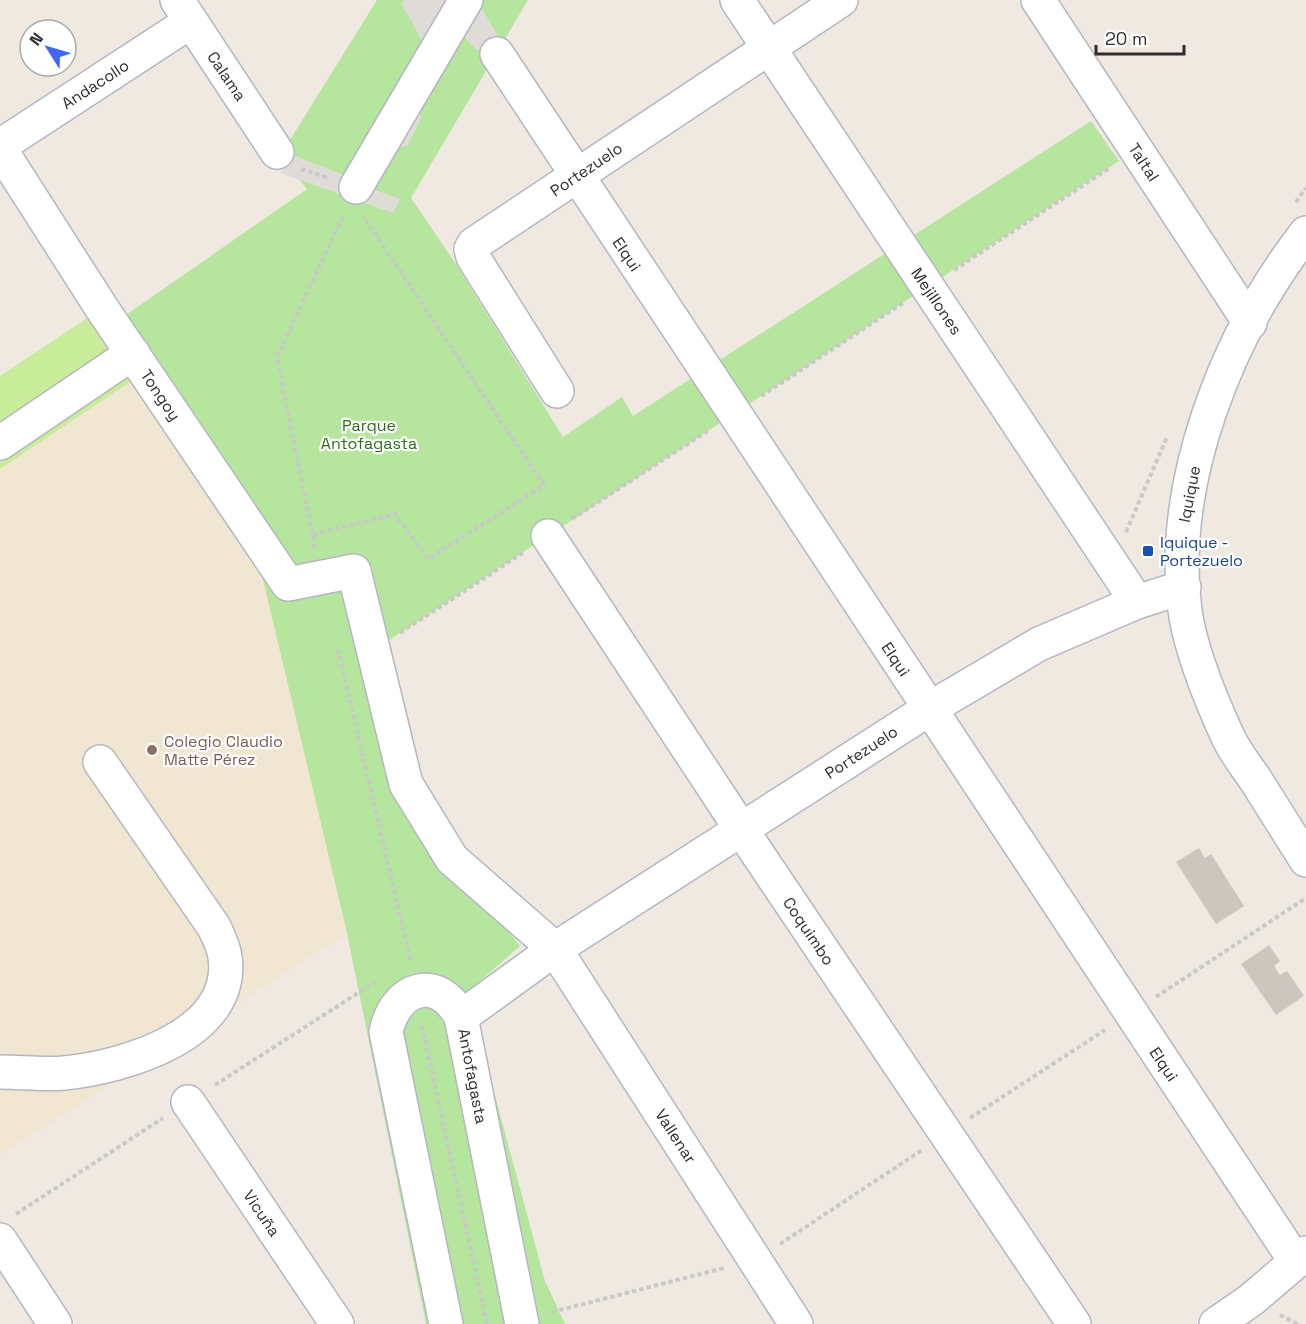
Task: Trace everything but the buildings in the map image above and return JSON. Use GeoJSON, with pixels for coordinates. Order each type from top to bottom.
{"type":"FeatureCollection","features":[{"type":"Feature","properties":{"kind":"street"},"geometry":{"type":"LineString","coordinates":[[357,198],[466,0]]}},
{"type":"Feature","properties":{"kind":"street","name":"Mejillones"},"geometry":{"type":"LineString","coordinates":[[736,0],[1137,602]]}},
{"type":"Feature","properties":{"kind":"street","name":"Portezuelo"},"geometry":{"type":"LineString","coordinates":[[557,391],[473,257],[471,249],[474,244],[841,0]]}},
{"type":"Feature","properties":{"kind":"street","name":"Taltal"},"geometry":{"type":"LineString","coordinates":[[1038,0],[1250,323]]}},
{"type":"Feature","properties":{"kind":"street","name":"Andacollo"},"geometry":{"type":"LineString","coordinates":[[0,147],[183,11]]}},
{"type":"Feature","properties":{"kind":"street","name":"Calama"},"geometry":{"type":"LineString","coordinates":[[183,11],[277,152]]}},
{"type":"Feature","properties":{"kind":"street","name":"Elqui"},"geometry":{"type":"LineString","coordinates":[[497,54],[929,709],[1301,1258]]}},
{"type":"Feature","properties":{"kind":"street","name":"Tongoy"},"geometry":{"type":"LineString","coordinates":[[0,147],[101,307],[288,584],[354,571],[406,784],[452,859],[555,949]]}},
{"type":"Feature","properties":{"kind":"street","name":"Iquique"},"geometry":{"type":"LineString","coordinates":[[1306,233],[1288,257],[1250,323],[1206,421],[1191,474],[1182,534],[1186,618],[1195,649],[1229,740],[1306,860]]}},
{"type":"Feature","properties":{"kind":"street"},"geometry":{"type":"LineString","coordinates":[[0,443],[133,353]]}},
{"type":"Feature","properties":{"kind":"street","name":"Coquimbo"},"geometry":{"type":"LineString","coordinates":[[548,536],[741,829],[1074,1324]]}},
{"type":"Feature","properties":{"kind":"street","name":"Portezuelo"},"geometry":{"type":"LineString","coordinates":[[461,1017],[555,949],[929,709],[1040,644],[1137,602],[1184,587]]}},
{"type":"Feature","properties":{"kind":"street"},"geometry":{"type":"LineString","coordinates":[[0,1072],[63,1073],[148,1054],[187,1033],[217,1003],[225,978],[225,955],[214,927],[100,762]]}},
{"type":"Feature","properties":{"kind":"street","name":"Vallenar"},"geometry":{"type":"LineString","coordinates":[[555,949],[796,1324]]}},
{"type":"Feature","properties":{"kind":"street","name":"Antofagasta"},"geometry":{"type":"LineString","coordinates":[[446,1324],[386,1032],[394,1007],[415,991],[424,990],[442,995],[450,1001],[461,1017],[522,1324]]}},
{"type":"Feature","properties":{"kind":"street","name":"Vicuña"},"geometry":{"type":"LineString","coordinates":[[188,1102],[337,1324]]}},
{"type":"Feature","properties":{"kind":"street"},"geometry":{"type":"LineString","coordinates":[[0,1240],[55,1324]]}},
{"type":"Feature","properties":{"kind":"street"},"geometry":{"type":"LineString","coordinates":[[1216,1324],[1301,1258]]}},
{"type":"Feature","properties":{"kind":"path"},"geometry":{"type":"LineString","coordinates":[[277,152],[288,164],[357,198],[544,485],[428,559],[395,514],[313,534]]}},
{"type":"Feature","properties":{"kind":"shaded area"},"geometry":{"type":"Polygon","coordinates":[[[405,0],[477,0],[498,36],[477,51],[459,31],[411,109],[422,117],[407,146],[388,149],[367,187],[400,199],[393,213],[280,173],[295,156],[349,177],[424,44],[401,3],[405,0]]]}},
{"type":"Feature","properties":{"kind":"shaded area","name":"Colegio Claudio Matte Pérez"},"geometry":{"type":"Polygon","coordinates":[[[136,378],[260,567],[347,933],[0,1155],[0,469],[136,378]]]}},
{"type":"Feature","properties":{"kind":"green space","name":"Parque Antofagasta"},"geometry":{"type":"Polygon","coordinates":[[[377,0],[528,0],[411,198],[454,261],[563,437],[622,397],[633,416],[1091,121],[1119,161],[374,650],[406,784],[452,859],[520,946],[467,992],[545,1281],[565,1324],[426,1324],[347,933],[260,567],[113,324],[307,189],[280,156],[377,0]]]}},
{"type":"Feature","properties":{"kind":"green space"},"geometry":{"type":"Polygon","coordinates":[[[92,315],[136,378],[0,469],[0,376],[92,315]]]}},
{"type":"Feature","properties":{"kind":"place","name":"Iquique - Portezuelo"},"geometry":{"type":"Point","coordinates":[1148,551]}},
{"type":"Feature","properties":{"kind":"place","name":"Colegio Claudio Matte Pérez"},"geometry":{"type":"Point","coordinates":[152,750]}}]}
